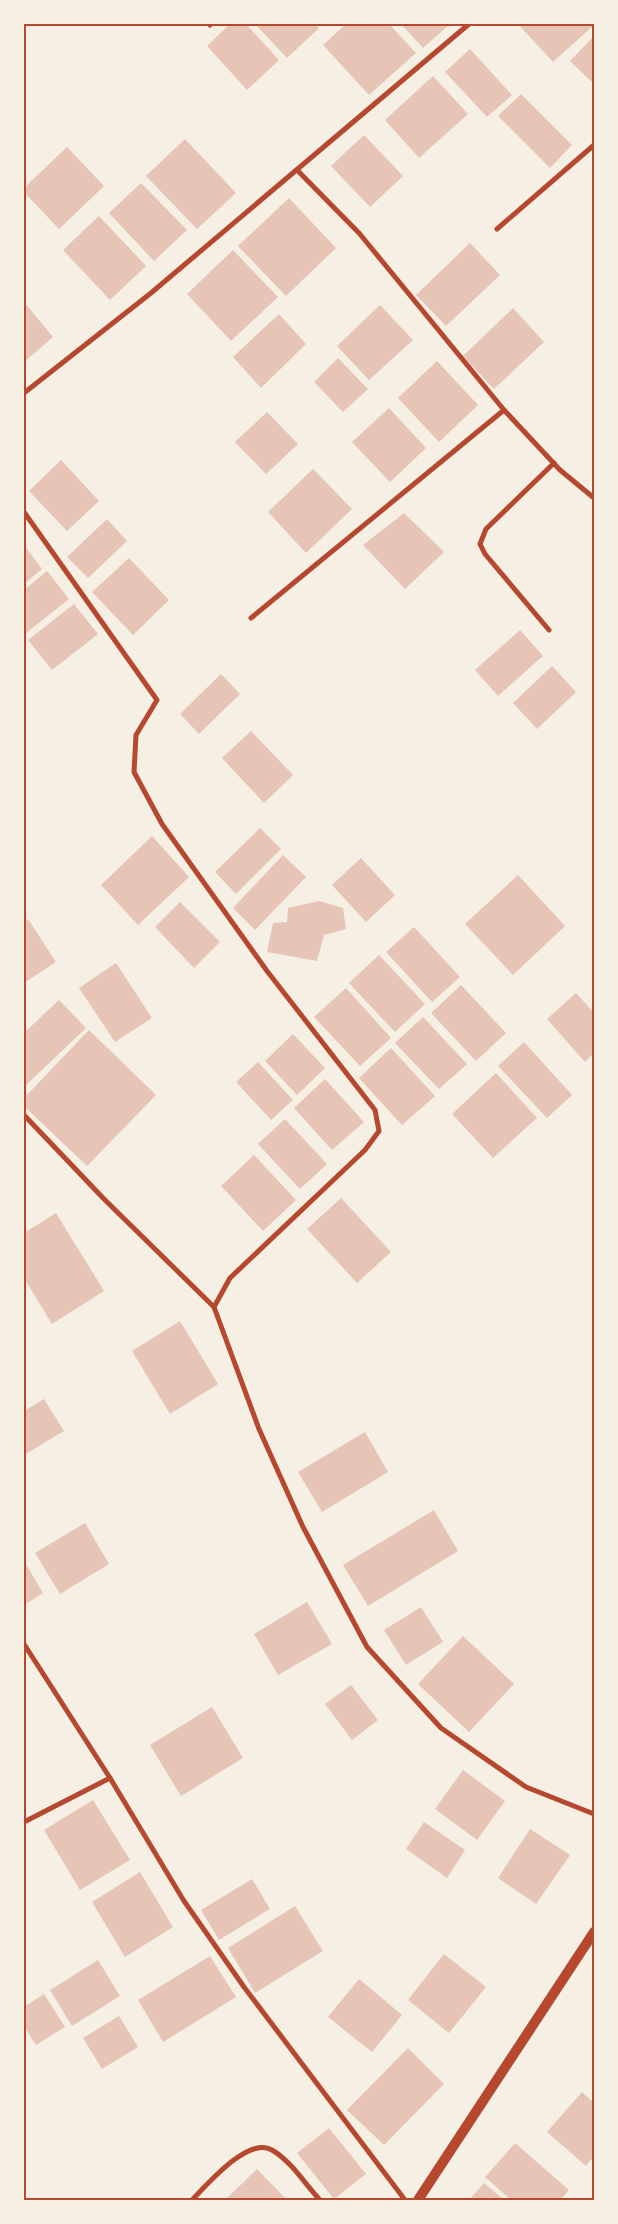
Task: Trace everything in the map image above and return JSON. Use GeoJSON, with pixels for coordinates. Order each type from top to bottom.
{"type":"FeatureCollection","features":[{"type":"Feature","properties":{"kind":"main road"},"geometry":{"type":"LineString","coordinates":[[418,2200],[594,1932]]}},
{"type":"Feature","properties":{"kind":"street"},"geometry":{"type":"LineString","coordinates":[[24,394],[151,293],[468,24]]}},
{"type":"Feature","properties":{"kind":"street"},"geometry":{"type":"LineString","coordinates":[[497,229],[594,145]]}},
{"type":"Feature","properties":{"kind":"street"},"geometry":{"type":"LineString","coordinates":[[297,170],[359,233],[504,410],[554,463],[594,498]]}},
{"type":"Feature","properties":{"kind":"street"},"geometry":{"type":"LineString","coordinates":[[251,618],[504,410]]}},
{"type":"Feature","properties":{"kind":"street"},"geometry":{"type":"LineString","coordinates":[[549,630],[485,554],[480,544],[486,529],[554,463]]}},
{"type":"Feature","properties":{"kind":"street"},"geometry":{"type":"LineString","coordinates":[[24,512],[157,700],[136,735],[134,772],[162,824],[267,970],[375,1110],[379,1131],[365,1150],[230,1278],[214,1308]]}},
{"type":"Feature","properties":{"kind":"street"},"geometry":{"type":"LineString","coordinates":[[24,1115],[104,1199],[214,1308],[259,1429],[303,1527],[368,1647],[440,1728],[526,1787],[594,1814]]}},
{"type":"Feature","properties":{"kind":"street"},"geometry":{"type":"LineString","coordinates":[[24,1644],[110,1778],[184,1901],[244,1987],[405,2200]]}},
{"type":"Feature","properties":{"kind":"street"},"geometry":{"type":"LineString","coordinates":[[24,1822],[110,1778]]}},
{"type":"Feature","properties":{"kind":"street"},"geometry":{"type":"LineString","coordinates":[[192,2200],[233,2160],[253,2148],[270,2149],[284,2160],[320,2200]]}},
{"type":"Feature","properties":{"kind":"building"},"geometry":{"type":"Polygon","coordinates":[[[230,24],[246,24],[279,60],[247,90],[207,46],[230,24]]]}},
{"type":"Feature","properties":{"kind":"building"},"geometry":{"type":"Polygon","coordinates":[[[255,24],[315,24],[319,28],[287,58],[255,24]]]}},
{"type":"Feature","properties":{"kind":"building"},"geometry":{"type":"Polygon","coordinates":[[[346,24],[389,24],[416,53],[369,95],[323,45],[346,24]]]}},
{"type":"Feature","properties":{"kind":"building"},"geometry":{"type":"Polygon","coordinates":[[[401,24],[450,24],[423,48],[401,24]]]}},
{"type":"Feature","properties":{"kind":"building"},"geometry":{"type":"Polygon","coordinates":[[[518,24],[594,24],[594,25],[553,62],[518,24]]]}},
{"type":"Feature","properties":{"kind":"building"},"geometry":{"type":"Polygon","coordinates":[[[594,36],[594,84],[570,61],[594,36]]]}},
{"type":"Feature","properties":{"kind":"building"},"geometry":{"type":"Polygon","coordinates":[[[470,49],[512,95],[487,117],[445,72],[470,49]]]}},
{"type":"Feature","properties":{"kind":"building"},"geometry":{"type":"Polygon","coordinates":[[[433,76],[468,114],[419,158],[385,120],[433,76]]]}},
{"type":"Feature","properties":{"kind":"building"},"geometry":{"type":"Polygon","coordinates":[[[521,94],[572,145],[550,168],[498,116],[521,94]]]}},
{"type":"Feature","properties":{"kind":"building"},"geometry":{"type":"Polygon","coordinates":[[[364,135],[403,176],[370,207],[331,166],[364,135]]]}},
{"type":"Feature","properties":{"kind":"building"},"geometry":{"type":"Polygon","coordinates":[[[185,139],[236,193],[197,229],[146,176],[185,139]]]}},
{"type":"Feature","properties":{"kind":"building"},"geometry":{"type":"Polygon","coordinates":[[[67,147],[104,186],[59,229],[24,192],[24,188],[67,147]]]}},
{"type":"Feature","properties":{"kind":"building"},"geometry":{"type":"Polygon","coordinates":[[[141,183],[187,230],[154,261],[109,213],[141,183]]]}},
{"type":"Feature","properties":{"kind":"building"},"geometry":{"type":"Polygon","coordinates":[[[289,198],[336,248],[286,296],[238,246],[289,198]]]}},
{"type":"Feature","properties":{"kind":"building"},"geometry":{"type":"Polygon","coordinates":[[[99,216],[146,266],[110,300],[63,250],[99,216]]]}},
{"type":"Feature","properties":{"kind":"building"},"geometry":{"type":"Polygon","coordinates":[[[470,243],[500,275],[446,326],[416,295],[470,243]]]}},
{"type":"Feature","properties":{"kind":"building"},"geometry":{"type":"Polygon","coordinates":[[[233,250],[278,297],[231,341],[187,294],[233,250]]]}},
{"type":"Feature","properties":{"kind":"building"},"geometry":{"type":"Polygon","coordinates":[[[24,302],[53,337],[24,362],[24,302]]]}},
{"type":"Feature","properties":{"kind":"building"},"geometry":{"type":"Polygon","coordinates":[[[380,305],[413,340],[369,380],[337,346],[380,305]]]}},
{"type":"Feature","properties":{"kind":"building"},"geometry":{"type":"Polygon","coordinates":[[[513,308],[544,342],[494,389],[463,356],[513,308]]]}},
{"type":"Feature","properties":{"kind":"building"},"geometry":{"type":"Polygon","coordinates":[[[279,314],[306,344],[261,388],[233,357],[279,314]]]}},
{"type":"Feature","properties":{"kind":"building"},"geometry":{"type":"Polygon","coordinates":[[[338,358],[368,389],[343,412],[314,382],[338,358]]]}},
{"type":"Feature","properties":{"kind":"building"},"geometry":{"type":"Polygon","coordinates":[[[437,361],[478,405],[439,442],[398,398],[437,361]]]}},
{"type":"Feature","properties":{"kind":"building"},"geometry":{"type":"Polygon","coordinates":[[[389,408],[426,448],[390,482],[352,442],[389,408]]]}},
{"type":"Feature","properties":{"kind":"building"},"geometry":{"type":"Polygon","coordinates":[[[267,412],[298,444],[266,474],[235,442],[267,412]]]}},
{"type":"Feature","properties":{"kind":"building"},"geometry":{"type":"Polygon","coordinates":[[[61,460],[99,501],[67,531],[29,491],[61,460]]]}},
{"type":"Feature","properties":{"kind":"building"},"geometry":{"type":"Polygon","coordinates":[[[313,469],[352,509],[306,553],[268,512],[313,469]]]}},
{"type":"Feature","properties":{"kind":"building"},"geometry":{"type":"Polygon","coordinates":[[[404,513],[444,552],[405,589],[363,545],[404,513]]]}},
{"type":"Feature","properties":{"kind":"building"},"geometry":{"type":"Polygon","coordinates":[[[107,519],[127,541],[88,578],[67,557],[107,519]]]}},
{"type":"Feature","properties":{"kind":"building"},"geometry":{"type":"Polygon","coordinates":[[[24,545],[42,569],[24,584],[24,545]]]}},
{"type":"Feature","properties":{"kind":"building"},"geometry":{"type":"Polygon","coordinates":[[[129,558],[169,600],[133,635],[92,592],[129,558]]]}},
{"type":"Feature","properties":{"kind":"building"},"geometry":{"type":"Polygon","coordinates":[[[47,571],[69,599],[26,633],[24,630],[24,590],[47,571]]]}},
{"type":"Feature","properties":{"kind":"building"},"geometry":{"type":"Polygon","coordinates":[[[74,604],[98,634],[52,670],[28,640],[74,604]]]}},
{"type":"Feature","properties":{"kind":"building"},"geometry":{"type":"Polygon","coordinates":[[[520,630],[543,656],[498,696],[475,670],[520,630]]]}},
{"type":"Feature","properties":{"kind":"building"},"geometry":{"type":"Polygon","coordinates":[[[552,666],[576,692],[537,729],[513,703],[552,666]]]}},
{"type":"Feature","properties":{"kind":"building"},"geometry":{"type":"Polygon","coordinates":[[[221,674],[240,694],[199,734],[180,714],[221,674]]]}},
{"type":"Feature","properties":{"kind":"building"},"geometry":{"type":"Polygon","coordinates":[[[251,731],[293,775],[264,803],[222,758],[251,731]]]}},
{"type":"Feature","properties":{"kind":"building"},"geometry":{"type":"Polygon","coordinates":[[[260,828],[281,849],[236,894],[215,872],[260,828]]]}},
{"type":"Feature","properties":{"kind":"building"},"geometry":{"type":"Polygon","coordinates":[[[152,836],[189,877],[138,925],[101,885],[152,836]]]}},
{"type":"Feature","properties":{"kind":"building"},"geometry":{"type":"Polygon","coordinates":[[[283,855],[306,877],[255,930],[233,908],[283,855]]]}},
{"type":"Feature","properties":{"kind":"building"},"geometry":{"type":"Polygon","coordinates":[[[361,858],[395,895],[366,922],[332,885],[361,858]]]}},
{"type":"Feature","properties":{"kind":"building"},"geometry":{"type":"Polygon","coordinates":[[[518,875],[565,926],[513,975],[465,924],[518,875]]]}},
{"type":"Feature","properties":{"kind":"building"},"geometry":{"type":"Polygon","coordinates":[[[319,901],[343,908],[346,929],[324,935],[317,961],[267,952],[273,923],[287,922],[288,908],[319,901]]]}},
{"type":"Feature","properties":{"kind":"building"},"geometry":{"type":"Polygon","coordinates":[[[180,902],[220,942],[194,968],[155,927],[180,902]]]}},
{"type":"Feature","properties":{"kind":"building"},"geometry":{"type":"Polygon","coordinates":[[[28,919],[56,962],[24,983],[24,922],[28,919]]]}},
{"type":"Feature","properties":{"kind":"building"},"geometry":{"type":"Polygon","coordinates":[[[414,927],[460,977],[432,1002],[386,952],[414,927]]]}},
{"type":"Feature","properties":{"kind":"building"},"geometry":{"type":"Polygon","coordinates":[[[379,955],[425,1004],[395,1032],[349,983],[379,955]]]}},
{"type":"Feature","properties":{"kind":"building"},"geometry":{"type":"Polygon","coordinates":[[[116,963],[152,1018],[115,1042],[79,988],[116,963]]]}},
{"type":"Feature","properties":{"kind":"building"},"geometry":{"type":"Polygon","coordinates":[[[461,985],[506,1033],[476,1061],[431,1013],[461,985]]]}},
{"type":"Feature","properties":{"kind":"building"},"geometry":{"type":"Polygon","coordinates":[[[346,988],[391,1038],[360,1066],[314,1017],[346,988]]]}},
{"type":"Feature","properties":{"kind":"building"},"geometry":{"type":"Polygon","coordinates":[[[576,993],[594,1013],[594,1053],[585,1062],[547,1019],[576,993]]]}},
{"type":"Feature","properties":{"kind":"building"},"geometry":{"type":"Polygon","coordinates":[[[59,1000],[86,1028],[24,1087],[24,1033],[59,1000]]]}},
{"type":"Feature","properties":{"kind":"building"},"geometry":{"type":"Polygon","coordinates":[[[423,1017],[467,1064],[439,1089],[395,1043],[423,1017]]]}},
{"type":"Feature","properties":{"kind":"building"},"geometry":{"type":"Polygon","coordinates":[[[89,1030],[156,1095],[87,1166],[24,1106],[24,1098],[89,1030]]]}},
{"type":"Feature","properties":{"kind":"building"},"geometry":{"type":"Polygon","coordinates":[[[293,1034],[325,1068],[297,1095],[265,1061],[293,1034]]]}},
{"type":"Feature","properties":{"kind":"building"},"geometry":{"type":"Polygon","coordinates":[[[524,1042],[572,1095],[547,1118],[498,1066],[524,1042]]]}},
{"type":"Feature","properties":{"kind":"building"},"geometry":{"type":"Polygon","coordinates":[[[391,1048],[435,1096],[402,1125],[359,1078],[391,1048]]]}},
{"type":"Feature","properties":{"kind":"building"},"geometry":{"type":"Polygon","coordinates":[[[258,1062],[293,1100],[271,1120],[236,1082],[258,1062]]]}},
{"type":"Feature","properties":{"kind":"building"},"geometry":{"type":"Polygon","coordinates":[[[496,1073],[537,1118],[493,1158],[452,1114],[496,1073]]]}},
{"type":"Feature","properties":{"kind":"building"},"geometry":{"type":"Polygon","coordinates":[[[325,1079],[364,1122],[332,1150],[294,1108],[325,1079]]]}},
{"type":"Feature","properties":{"kind":"building"},"geometry":{"type":"Polygon","coordinates":[[[285,1119],[327,1164],[300,1189],[258,1144],[285,1119]]]}},
{"type":"Feature","properties":{"kind":"building"},"geometry":{"type":"Polygon","coordinates":[[[254,1155],[296,1200],[263,1231],[221,1186],[254,1155]]]}},
{"type":"Feature","properties":{"kind":"building"},"geometry":{"type":"Polygon","coordinates":[[[341,1198],[391,1252],[357,1283],[307,1229],[341,1198]]]}},
{"type":"Feature","properties":{"kind":"building"},"geometry":{"type":"Polygon","coordinates":[[[56,1213],[104,1291],[52,1324],[24,1278],[24,1233],[56,1213]]]}},
{"type":"Feature","properties":{"kind":"building"},"geometry":{"type":"Polygon","coordinates":[[[180,1321],[218,1384],[170,1414],[132,1351],[180,1321]]]}},
{"type":"Feature","properties":{"kind":"building"},"geometry":{"type":"Polygon","coordinates":[[[44,1399],[64,1431],[24,1455],[24,1411],[44,1399]]]}},
{"type":"Feature","properties":{"kind":"building"},"geometry":{"type":"Polygon","coordinates":[[[365,1432],[388,1472],[322,1512],[298,1472],[365,1432]]]}},
{"type":"Feature","properties":{"kind":"building"},"geometry":{"type":"Polygon","coordinates":[[[434,1510],[458,1551],[368,1606],[343,1565],[434,1510]]]}},
{"type":"Feature","properties":{"kind":"building"},"geometry":{"type":"Polygon","coordinates":[[[85,1523],[109,1564],[60,1594],[35,1553],[85,1523]]]}},
{"type":"Feature","properties":{"kind":"building"},"geometry":{"type":"Polygon","coordinates":[[[24,1561],[43,1593],[24,1605],[24,1561]]]}},
{"type":"Feature","properties":{"kind":"building"},"geometry":{"type":"Polygon","coordinates":[[[307,1602],[332,1644],[278,1675],[254,1634],[307,1602]]]}},
{"type":"Feature","properties":{"kind":"building"},"geometry":{"type":"Polygon","coordinates":[[[421,1607],[443,1642],[406,1665],[384,1630],[421,1607]]]}},
{"type":"Feature","properties":{"kind":"building"},"geometry":{"type":"Polygon","coordinates":[[[463,1636],[514,1684],[469,1732],[418,1684],[463,1636]]]}},
{"type":"Feature","properties":{"kind":"building"},"geometry":{"type":"Polygon","coordinates":[[[351,1685],[378,1720],[352,1740],[325,1704],[351,1685]]]}},
{"type":"Feature","properties":{"kind":"building"},"geometry":{"type":"Polygon","coordinates":[[[212,1707],[243,1758],[181,1796],[150,1745],[212,1707]]]}},
{"type":"Feature","properties":{"kind":"building"},"geometry":{"type":"Polygon","coordinates":[[[463,1770],[505,1801],[477,1840],[435,1809],[463,1770]]]}},
{"type":"Feature","properties":{"kind":"building"},"geometry":{"type":"Polygon","coordinates":[[[93,1800],[130,1860],[80,1890],[44,1830],[93,1800]]]}},
{"type":"Feature","properties":{"kind":"building"},"geometry":{"type":"Polygon","coordinates":[[[424,1822],[465,1850],[447,1878],[406,1849],[424,1822]]]}},
{"type":"Feature","properties":{"kind":"building"},"geometry":{"type":"Polygon","coordinates":[[[530,1829],[570,1855],[536,1904],[498,1878],[530,1829]]]}},
{"type":"Feature","properties":{"kind":"building"},"geometry":{"type":"Polygon","coordinates":[[[140,1872],[173,1927],[125,1957],[92,1902],[140,1872]]]}},
{"type":"Feature","properties":{"kind":"building"},"geometry":{"type":"Polygon","coordinates":[[[252,1879],[270,1909],[219,1940],[201,1910],[252,1879]]]}},
{"type":"Feature","properties":{"kind":"building"},"geometry":{"type":"Polygon","coordinates":[[[295,1906],[323,1951],[255,1993],[228,1948],[295,1906]]]}},
{"type":"Feature","properties":{"kind":"building"},"geometry":{"type":"Polygon","coordinates":[[[444,1954],[486,1987],[449,2033],[408,2000],[444,1954]]]}},
{"type":"Feature","properties":{"kind":"building"},"geometry":{"type":"Polygon","coordinates":[[[210,1956],[236,1997],[163,2042],[138,2000],[210,1956]]]}},
{"type":"Feature","properties":{"kind":"building"},"geometry":{"type":"Polygon","coordinates":[[[98,1960],[120,1996],[72,2026],[50,1990],[98,1960]]]}},
{"type":"Feature","properties":{"kind":"building"},"geometry":{"type":"Polygon","coordinates":[[[359,1979],[402,2015],[372,2052],[328,2017],[359,1979]]]}},
{"type":"Feature","properties":{"kind":"building"},"geometry":{"type":"Polygon","coordinates":[[[44,1994],[65,2027],[36,2045],[24,2026],[24,2007],[44,1994]]]}},
{"type":"Feature","properties":{"kind":"building"},"geometry":{"type":"Polygon","coordinates":[[[119,2016],[138,2047],[102,2069],[83,2038],[119,2016]]]}},
{"type":"Feature","properties":{"kind":"building"},"geometry":{"type":"Polygon","coordinates":[[[408,2048],[444,2084],[384,2145],[347,2110],[408,2048]]]}},
{"type":"Feature","properties":{"kind":"building"},"geometry":{"type":"Polygon","coordinates":[[[582,2092],[594,2103],[594,2156],[586,2166],[547,2132],[582,2092]]]}},
{"type":"Feature","properties":{"kind":"building"},"geometry":{"type":"Polygon","coordinates":[[[329,2128],[366,2174],[334,2199],[297,2153],[329,2128]]]}},
{"type":"Feature","properties":{"kind":"building"},"geometry":{"type":"Polygon","coordinates":[[[515,2143],[569,2190],[560,2200],[511,2200],[485,2177],[515,2143]]]}},
{"type":"Feature","properties":{"kind":"building"},"geometry":{"type":"Polygon","coordinates":[[[257,2169],[287,2200],[225,2200],[257,2169]]]}},
{"type":"Feature","properties":{"kind":"building"},"geometry":{"type":"Polygon","coordinates":[[[484,2183],[504,2200],[469,2200],[484,2183]]]}}]}
